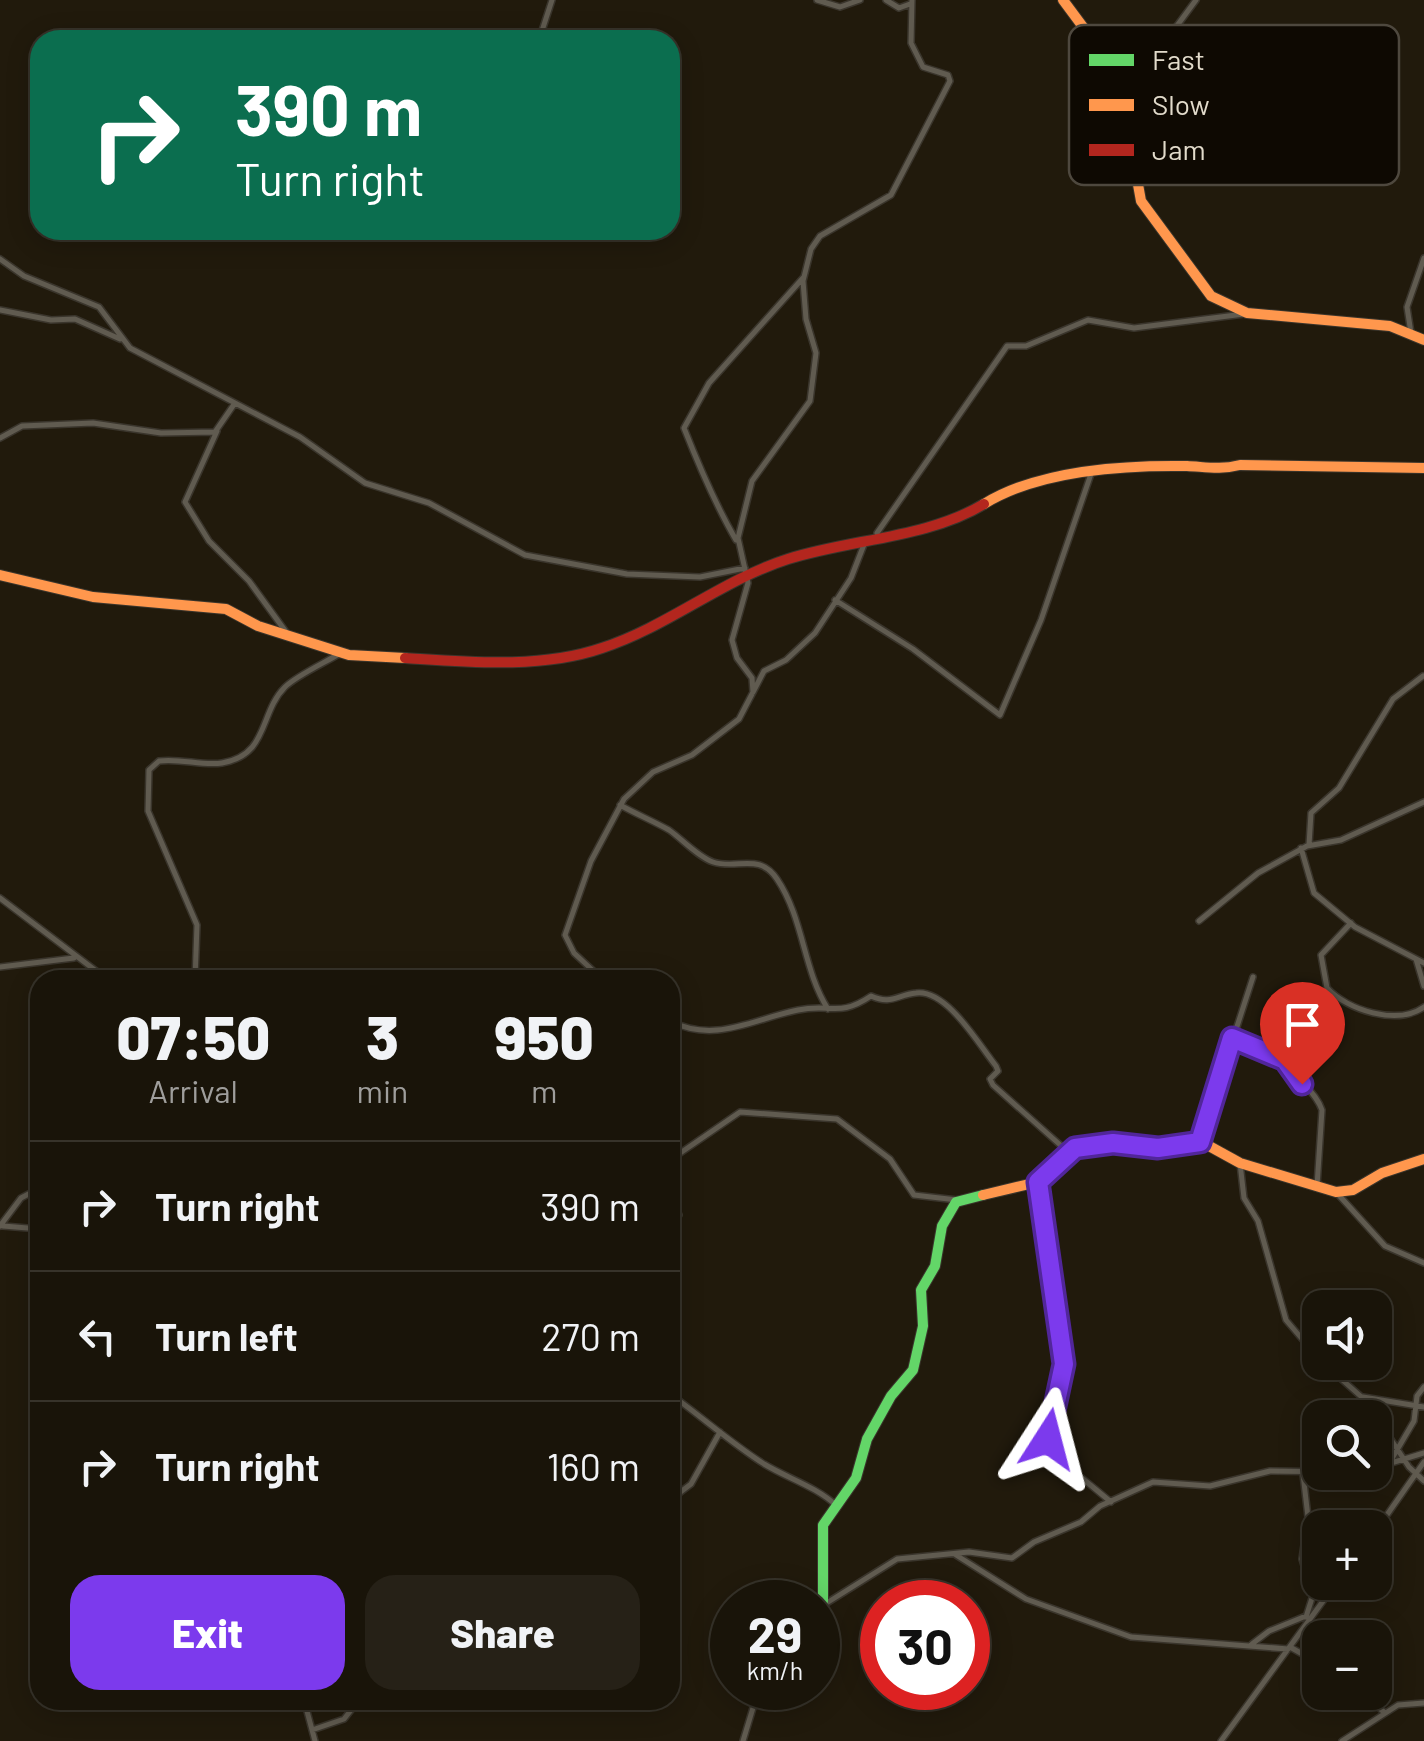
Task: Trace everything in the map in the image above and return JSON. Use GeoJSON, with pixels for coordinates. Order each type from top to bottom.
{"type":"FeatureCollection","features":[{"type":"Feature","properties":{"kind":"street"},"geometry":{"type":"LineString","coordinates":[[543,30],[552,0]]}},
{"type":"Feature","properties":{"kind":"street"},"geometry":{"type":"LineString","coordinates":[[817,0],[840,7],[860,0]]}},
{"type":"Feature","properties":{"kind":"street"},"geometry":{"type":"LineString","coordinates":[[738,543],[752,482],[810,402],[817,361],[806,319],[804,276],[815,241],[884,201],[898,187],[950,81],[950,76],[926,69],[917,59],[911,43],[911,2],[899,8],[886,0]]}},
{"type":"Feature","properties":{"kind":"street"},"geometry":{"type":"LineString","coordinates":[[1064,0],[1083,25]]}},
{"type":"Feature","properties":{"kind":"street"},"geometry":{"type":"LineString","coordinates":[[1178,25],[1196,0]]}},
{"type":"Feature","properties":{"kind":"street"},"geometry":{"type":"LineString","coordinates":[[1136,185],[1141,202],[1211,296],[1247,313]]}},
{"type":"Feature","properties":{"kind":"street"},"geometry":{"type":"LineString","coordinates":[[0,258],[24,276],[98,307],[115,324],[123,340]]}},
{"type":"Feature","properties":{"kind":"street"},"geometry":{"type":"LineString","coordinates":[[1411,333],[1407,307],[1424,258]]}},
{"type":"Feature","properties":{"kind":"street"},"geometry":{"type":"LineString","coordinates":[[753,692],[752,678],[736,655],[732,640],[748,589],[746,572],[738,543],[714,490],[694,464],[684,426],[709,383],[804,276]]}},
{"type":"Feature","properties":{"kind":"street"},"geometry":{"type":"LineString","coordinates":[[0,310],[51,320],[74,318],[123,340],[310,443],[365,483],[402,498],[430,503],[526,556],[627,574],[700,577],[746,572],[872,536],[956,521],[1002,494],[1049,476],[1189,466],[1214,471],[1240,465],[1424,468]]}},
{"type":"Feature","properties":{"kind":"street"},"geometry":{"type":"LineString","coordinates":[[592,970],[568,946],[565,930],[579,904],[591,861],[620,805],[653,772],[692,755],[739,719],[767,668],[786,660],[809,640],[872,536],[1007,346],[1022,348],[1088,320],[1134,328],[1247,313],[1390,326],[1424,340]]}},
{"type":"Feature","properties":{"kind":"street"},"geometry":{"type":"LineString","coordinates":[[235,403],[217,431],[185,502],[209,540],[242,574],[291,638]]}},
{"type":"Feature","properties":{"kind":"street"},"geometry":{"type":"LineString","coordinates":[[0,438],[22,426],[93,422],[161,432],[217,431]]}},
{"type":"Feature","properties":{"kind":"street"},"geometry":{"type":"LineString","coordinates":[[835,600],[913,649],[1000,715],[1041,620],[1091,474]]}},
{"type":"Feature","properties":{"kind":"street"},"geometry":{"type":"LineString","coordinates":[[0,576],[94,597],[226,609],[291,638],[341,653],[394,661],[480,663],[582,655],[746,572]]}},
{"type":"Feature","properties":{"kind":"street"},"geometry":{"type":"LineString","coordinates":[[195,970],[197,925],[148,811],[149,770],[159,760],[221,763],[242,754],[262,739],[271,707],[282,690],[341,653]]}},
{"type":"Feature","properties":{"kind":"street"},"geometry":{"type":"LineString","coordinates":[[1423,675],[1424,686]]}},
{"type":"Feature","properties":{"kind":"street"},"geometry":{"type":"LineString","coordinates":[[1423,675],[1393,699],[1339,788],[1311,814],[1305,847],[1312,889],[1351,924],[1424,962]]}},
{"type":"Feature","properties":{"kind":"street"},"geometry":{"type":"LineString","coordinates":[[1199,921],[1258,873],[1305,847],[1341,840],[1424,802]]}},
{"type":"Feature","properties":{"kind":"street"},"geometry":{"type":"LineString","coordinates":[[620,805],[668,830],[714,862],[751,862],[771,871],[806,948],[813,984],[828,1010]]}},
{"type":"Feature","properties":{"kind":"street"},"geometry":{"type":"LineString","coordinates":[[0,898],[94,970]]}},
{"type":"Feature","properties":{"kind":"street"},"geometry":{"type":"LineString","coordinates":[[1351,924],[1321,955],[1327,988],[1355,1009],[1409,1014],[1424,1007]]}},
{"type":"Feature","properties":{"kind":"street"},"geometry":{"type":"LineString","coordinates":[[0,966],[39,958],[77,958]]}},
{"type":"Feature","properties":{"kind":"street"},"geometry":{"type":"LineString","coordinates":[[1416,959],[1424,986]]}},
{"type":"Feature","properties":{"kind":"street"},"geometry":{"type":"LineString","coordinates":[[1200,1142],[1253,977]]}},
{"type":"Feature","properties":{"kind":"street"},"geometry":{"type":"LineString","coordinates":[[680,1026],[694,1031],[720,1032],[799,1010],[850,1010],[871,996],[890,1002],[916,993],[935,996],[996,1066],[998,1071],[990,1079],[993,1084],[1068,1151]]}},
{"type":"Feature","properties":{"kind":"street"},"geometry":{"type":"LineString","coordinates":[[1232,1038],[1290,1063],[1320,1103],[1317,1189]]}},
{"type":"Feature","properties":{"kind":"street"},"geometry":{"type":"LineString","coordinates":[[680,1153],[740,1112],[829,1118],[851,1126],[890,1159],[914,1195],[961,1199],[1038,1182],[1068,1151],[1113,1143],[1158,1148],[1200,1142],[1240,1163],[1336,1192],[1353,1190],[1382,1172],[1424,1159]]}},
{"type":"Feature","properties":{"kind":"street"},"geometry":{"type":"LineString","coordinates":[[1240,1163],[1244,1198],[1258,1221],[1286,1320],[1302,1339]]}},
{"type":"Feature","properties":{"kind":"street"},"geometry":{"type":"LineString","coordinates":[[1038,1182],[1064,1364],[1054,1396],[1048,1450],[1111,1502]]}},
{"type":"Feature","properties":{"kind":"street"},"geometry":{"type":"LineString","coordinates":[[1336,1192],[1385,1246],[1424,1263]]}},
{"type":"Feature","properties":{"kind":"street"},"geometry":{"type":"LineString","coordinates":[[0,1226],[21,1198],[30,1193]]}},
{"type":"Feature","properties":{"kind":"street"},"geometry":{"type":"LineString","coordinates":[[821,1580],[822,1528],[856,1478],[867,1439],[886,1404],[913,1370],[923,1326],[921,1290],[935,1266],[942,1226],[961,1199]]}},
{"type":"Feature","properties":{"kind":"street"},"geometry":{"type":"LineString","coordinates":[[0,1226],[30,1228]]}},
{"type":"Feature","properties":{"kind":"street"},"geometry":{"type":"LineString","coordinates":[[1342,1380],[1360,1396],[1404,1460],[1424,1481]]}},
{"type":"Feature","properties":{"kind":"street"},"geometry":{"type":"LineString","coordinates":[[1392,1459],[1414,1421],[1424,1388]]}},
{"type":"Feature","properties":{"kind":"street"},"geometry":{"type":"LineString","coordinates":[[1360,1396],[1424,1407]]}},
{"type":"Feature","properties":{"kind":"street"},"geometry":{"type":"LineString","coordinates":[[680,1402],[783,1476],[817,1489],[837,1506]]}},
{"type":"Feature","properties":{"kind":"street"},"geometry":{"type":"LineString","coordinates":[[680,1492],[691,1484],[720,1432]]}},
{"type":"Feature","properties":{"kind":"street"},"geometry":{"type":"LineString","coordinates":[[1392,1465],[1424,1453]]}},
{"type":"Feature","properties":{"kind":"street"},"geometry":{"type":"LineString","coordinates":[[1390,1510],[1424,1462]]}},
{"type":"Feature","properties":{"kind":"street"},"geometry":{"type":"LineString","coordinates":[[840,1591],[897,1559],[953,1553],[1012,1558],[1111,1502],[1160,1481],[1210,1486],[1266,1471],[1302,1474]]}},
{"type":"Feature","properties":{"kind":"street"},"geometry":{"type":"LineString","coordinates":[[1305,1490],[1308,1517],[1302,1559],[1313,1592],[1306,1617]]}},
{"type":"Feature","properties":{"kind":"street"},"geometry":{"type":"LineString","coordinates":[[953,1553],[1026,1599],[1117,1633],[1138,1638],[1289,1648],[1302,1655]]}},
{"type":"Feature","properties":{"kind":"street"},"geometry":{"type":"LineString","coordinates":[[1221,1741],[1324,1600]]}},
{"type":"Feature","properties":{"kind":"street"},"geometry":{"type":"LineString","coordinates":[[1252,1644],[1269,1630],[1314,1613]]}},
{"type":"Feature","properties":{"kind":"street"},"geometry":{"type":"LineString","coordinates":[[1342,1741],[1406,1703],[1424,1703]]}},
{"type":"Feature","properties":{"kind":"street"},"geometry":{"type":"LineString","coordinates":[[307,1710],[315,1741]]}},
{"type":"Feature","properties":{"kind":"street"},"geometry":{"type":"LineString","coordinates":[[312,1730],[343,1720],[351,1710]]}},
{"type":"Feature","properties":{"kind":"street"},"geometry":{"type":"LineString","coordinates":[[744,1741],[753,1710]]}},
{"type":"Feature","properties":{"kind":"street"},"geometry":{"type":"LineString","coordinates":[[1382,1710],[1385,1713]]}},
{"type":"Feature","properties":{"kind":"traffic: fast"},"geometry":{"type":"LineString","coordinates":[[823,1580],[823,1525],[856,1478],[867,1439],[891,1396],[913,1370],[923,1326],[921,1290],[935,1266],[942,1226],[956,1202],[983,1195]]}},
{"type":"Feature","properties":{"kind":"traffic: slow"},"geometry":{"type":"LineString","coordinates":[[1063,0],[1082,25]]}},
{"type":"Feature","properties":{"kind":"traffic: slow"},"geometry":{"type":"LineString","coordinates":[[1138,185],[1141,201],[1211,296],[1247,313],[1390,326],[1424,340]]}},
{"type":"Feature","properties":{"kind":"traffic: slow"},"geometry":{"type":"LineString","coordinates":[[984,504],[1030,484],[1109,469],[1240,465],[1424,468]]}},
{"type":"Feature","properties":{"kind":"traffic: slow"},"geometry":{"type":"LineString","coordinates":[[0,575],[93,597],[226,609],[258,626],[349,655],[405,658]]}},
{"type":"Feature","properties":{"kind":"traffic: slow"},"geometry":{"type":"LineString","coordinates":[[983,1195],[1038,1182],[1067,1151],[1113,1143],[1158,1148],[1200,1141],[1240,1163],[1336,1192],[1353,1190],[1382,1173],[1424,1159]]}},
{"type":"Feature","properties":{"kind":"traffic: jam"},"geometry":{"type":"LineString","coordinates":[[405,658],[504,662],[579,655],[626,639],[788,559],[939,524],[984,504]]}},
{"type":"Feature","properties":{"kind":"route"},"geometry":{"type":"LineString","coordinates":[[1048,1439],[1054,1396],[1064,1364],[1038,1182],[1075,1148],[1113,1143],[1158,1148],[1189,1140],[1200,1142],[1232,1038],[1290,1063],[1302,1084]]}}]}
